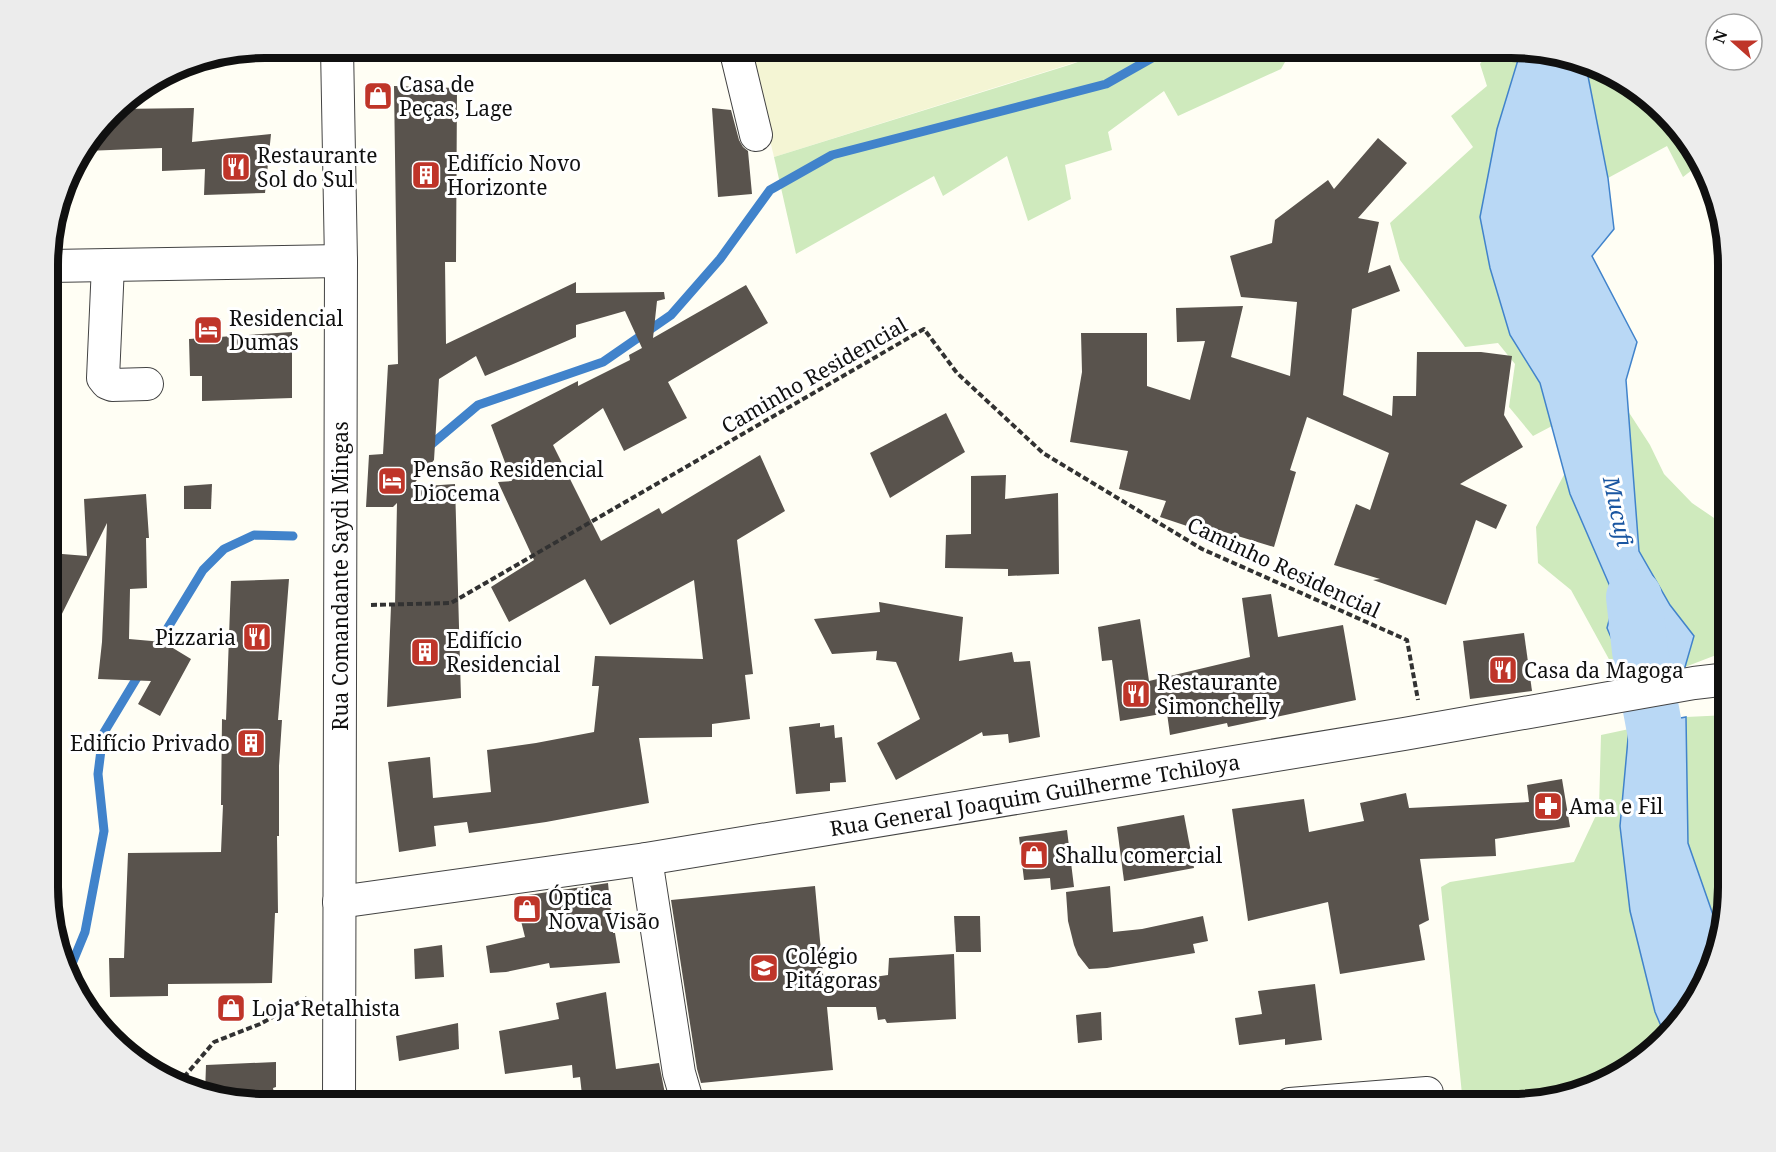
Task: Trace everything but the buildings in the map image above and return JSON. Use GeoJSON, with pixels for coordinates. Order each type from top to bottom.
{"type":"FeatureCollection","features":[{"type":"Feature","properties":{"kind":"street","name":"Rua Comandante Saydi Mingas"},"geometry":{"type":"LineString","coordinates":[[338,58],[342,261],[339,1094]]}},
{"type":"Feature","properties":{"kind":"street"},"geometry":{"type":"LineString","coordinates":[[737,58],[756,135]]}},
{"type":"Feature","properties":{"kind":"street"},"geometry":{"type":"LineString","coordinates":[[58,266],[342,261]]}},
{"type":"Feature","properties":{"kind":"street"},"geometry":{"type":"LineString","coordinates":[[108,265],[103,378],[106,383],[112,385],[147,384]]}},
{"type":"Feature","properties":{"kind":"street","name":"Rua General Joaquim Guilherme Tchiloya"},"geometry":{"type":"LineString","coordinates":[[339,902],[646,859],[1717,680]]}},
{"type":"Feature","properties":{"kind":"street"},"geometry":{"type":"LineString","coordinates":[[646,859],[679,1073],[685,1094]]}},
{"type":"Feature","properties":{"kind":"path","name":"Caminho Residencial"},"geometry":{"type":"LineString","coordinates":[[340,605],[451,603],[924,329],[957,373],[1043,453],[1202,549],[1407,640],[1424,730]]}},
{"type":"Feature","properties":{"kind":"path"},"geometry":{"type":"LineString","coordinates":[[184,1077],[214,1042],[260,1023],[339,981]]}},
{"type":"Feature","properties":{"kind":"green space"},"geometry":{"type":"Polygon","coordinates":[[[750,58],[1089,58],[774,157],[750,58]]]}},
{"type":"Feature","properties":{"kind":"green space"},"geometry":{"type":"Polygon","coordinates":[[[1089,58],[1287,58],[1281,69],[1178,116],[1164,91],[1108,132],[1112,150],[1065,165],[1071,199],[1028,221],[1007,156],[943,196],[934,176],[796,254],[774,157],[1089,58]]]}},
{"type":"Feature","properties":{"kind":"green space"},"geometry":{"type":"Polygon","coordinates":[[[1484,58],[1518,59],[1497,129],[1480,217],[1490,268],[1510,335],[1540,383],[1552,426],[1533,436],[1509,407],[1515,364],[1498,343],[1465,347],[1400,260],[1390,223],[1473,147],[1451,116],[1487,86],[1480,64],[1484,58]]]}},
{"type":"Feature","properties":{"kind":"green space"},"geometry":{"type":"Polygon","coordinates":[[[1587,73],[1626,93],[1657,119],[1675,139],[1693,169],[1683,177],[1667,146],[1608,178],[1587,73]]]}},
{"type":"Feature","properties":{"kind":"green space"},"geometry":{"type":"Polygon","coordinates":[[[1628,411],[1650,445],[1664,474],[1692,503],[1717,520],[1717,655],[1685,667],[1694,636],[1670,605],[1639,551],[1628,411]]]}},
{"type":"Feature","properties":{"kind":"green space"},"geometry":{"type":"Polygon","coordinates":[[[1565,473],[1570,494],[1615,599],[1607,628],[1627,675],[1616,672],[1571,590],[1538,563],[1536,527],[1565,473]]]}},
{"type":"Feature","properties":{"kind":"green space"},"geometry":{"type":"Polygon","coordinates":[[[1717,716],[1717,900],[1714,927],[1707,953],[1683,1002],[1657,1033],[1637,1051],[1590,1078],[1551,1090],[1524,1093],[1462,1093],[1441,887],[1450,882],[1574,862],[1599,809],[1601,735],[1686,717],[1717,716]]]}},
{"type":"Feature","properties":{"kind":"water"},"geometry":{"type":"Polygon","coordinates":[[[1518,59],[1538,60],[1587,73],[1608,178],[1614,229],[1592,256],[1637,342],[1626,380],[1639,551],[1670,605],[1694,636],[1685,667],[1627,675],[1607,628],[1615,598],[1570,494],[1540,383],[1510,335],[1490,268],[1480,217],[1497,129],[1518,59]]]}},
{"type":"Feature","properties":{"kind":"water"},"geometry":{"type":"Polygon","coordinates":[[[1686,717],[1688,843],[1715,920],[1707,953],[1696,978],[1683,1002],[1662,1028],[1655,1012],[1630,911],[1620,826],[1629,728],[1686,717]]]}},
{"type":"Feature","properties":{"kind":"waterway"},"geometry":{"type":"LineString","coordinates":[[427,448],[478,405],[603,362],[671,315],[720,259],[770,190],[832,155],[1106,84],[1152,58]]}},
{"type":"Feature","properties":{"kind":"waterway"},"geometry":{"type":"LineString","coordinates":[[153,652],[203,570],[224,549],[254,535],[293,536]]}},
{"type":"Feature","properties":{"kind":"waterway","name":"Mucufi"},"geometry":{"type":"LineString","coordinates":[[1634,597],[1640,651],[1656,736],[1658,799]]}},
{"type":"Feature","properties":{"kind":"waterway"},"geometry":{"type":"LineString","coordinates":[[73,962],[85,932],[104,831],[98,774],[103,734],[141,671]]}},
{"type":"Feature","properties":{"kind":"place","name":"Casa de Peças, Lage"},"geometry":{"type":"Point","coordinates":[378,96]}},
{"type":"Feature","properties":{"kind":"place","name":"Restaurante Sol do Sul"},"geometry":{"type":"Point","coordinates":[236,167]}},
{"type":"Feature","properties":{"kind":"place","name":"Edifício Novo Horizonte"},"geometry":{"type":"Point","coordinates":[426,175]}},
{"type":"Feature","properties":{"kind":"place","name":"Residencial Dumas"},"geometry":{"type":"Point","coordinates":[208,330]}},
{"type":"Feature","properties":{"kind":"place","name":"Pensão Residencial Diocema"},"geometry":{"type":"Point","coordinates":[392,481]}},
{"type":"Feature","properties":{"kind":"place","name":"Pizzaria"},"geometry":{"type":"Point","coordinates":[257,637]}},
{"type":"Feature","properties":{"kind":"place","name":"Edifício Residencial"},"geometry":{"type":"Point","coordinates":[425,652]}},
{"type":"Feature","properties":{"kind":"place","name":"Casa da Magoga"},"geometry":{"type":"Point","coordinates":[1503,670]}},
{"type":"Feature","properties":{"kind":"place","name":"Restaurante Simonchelly"},"geometry":{"type":"Point","coordinates":[1136,694]}},
{"type":"Feature","properties":{"kind":"place","name":"Edifício Privado"},"geometry":{"type":"Point","coordinates":[251,743]}},
{"type":"Feature","properties":{"kind":"place","name":"Ama e Fil"},"geometry":{"type":"Point","coordinates":[1548,806]}},
{"type":"Feature","properties":{"kind":"place","name":"Shallu comercial"},"geometry":{"type":"Point","coordinates":[1034,855]}},
{"type":"Feature","properties":{"kind":"place","name":"Óptica Nova Visão"},"geometry":{"type":"Point","coordinates":[527,909]}},
{"type":"Feature","properties":{"kind":"place","name":"Colégio Pitágoras"},"geometry":{"type":"Point","coordinates":[764,968]}},
{"type":"Feature","properties":{"kind":"place","name":"Loja Retalhista"},"geometry":{"type":"Point","coordinates":[231,1008]}}]}
